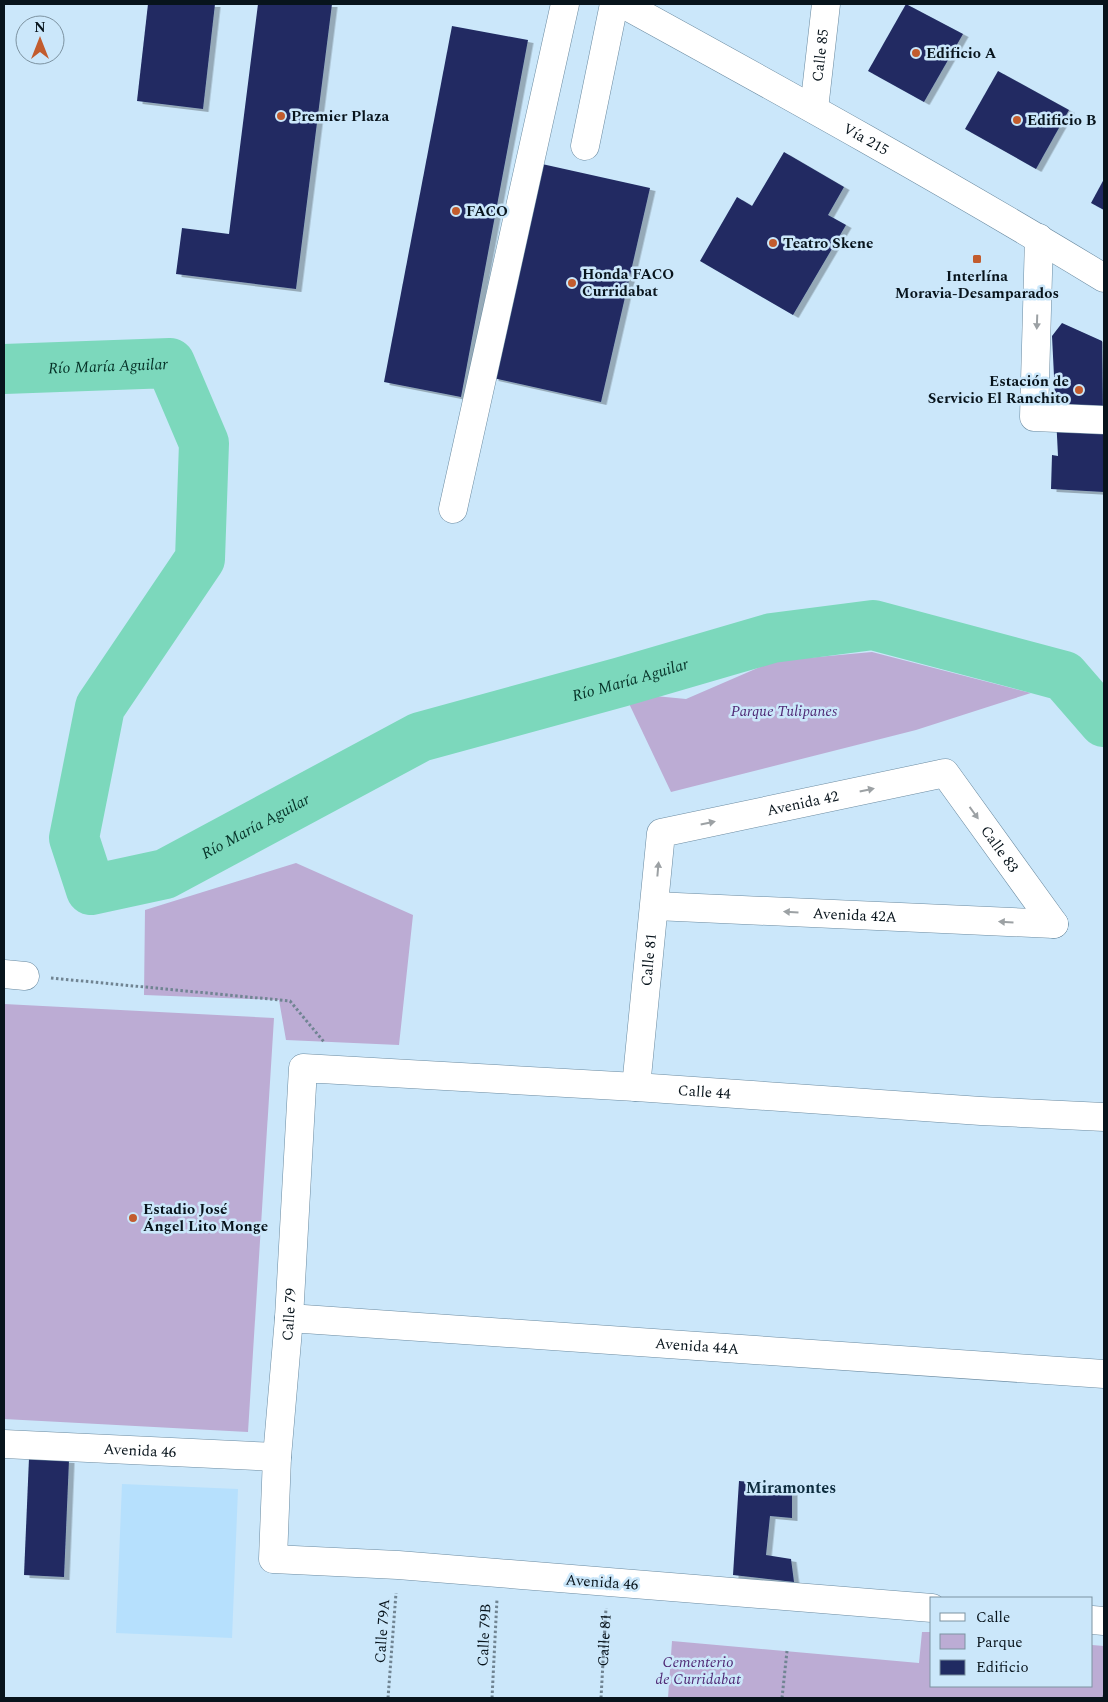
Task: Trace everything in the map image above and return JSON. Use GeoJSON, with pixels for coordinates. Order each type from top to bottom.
{"type":"FeatureCollection","features":[{"type":"Feature","properties":{"kind":"street"},"geometry":{"type":"LineString","coordinates":[[453,509],[565,4]]}},
{"type":"Feature","properties":{"kind":"street"},"geometry":{"type":"LineString","coordinates":[[585,146],[614,4]]}},
{"type":"Feature","properties":{"kind":"street","name":"Vía 215"},"geometry":{"type":"LineString","coordinates":[[623,4],[814,109],[1039,238],[1104,278]]}},
{"type":"Feature","properties":{"kind":"street","name":"Calle 85"},"geometry":{"type":"LineString","coordinates":[[814,109],[826,4]]}},
{"type":"Feature","properties":{"kind":"street"},"geometry":{"type":"LineString","coordinates":[[1039,238],[1034,417],[1104,420]]}},
{"type":"Feature","properties":{"kind":"street","name":"Avenida 42"},"geometry":{"type":"LineString","coordinates":[[661,833],[945,773]]}},
{"type":"Feature","properties":{"kind":"street","name":"Calle 83"},"geometry":{"type":"LineString","coordinates":[[945,773],[1054,924]]}},
{"type":"Feature","properties":{"kind":"street","name":"Calle 81"},"geometry":{"type":"LineString","coordinates":[[636,1087],[661,833]]}},
{"type":"Feature","properties":{"kind":"street","name":"Avenida 42A"},"geometry":{"type":"LineString","coordinates":[[655,906],[1054,924]]}},
{"type":"Feature","properties":{"kind":"street","name":"Calle 44"},"geometry":{"type":"LineString","coordinates":[[303,1068],[636,1087],[981,1111],[1104,1117]]}},
{"type":"Feature","properties":{"kind":"street","name":"Calle 79"},"geometry":{"type":"LineString","coordinates":[[273,1559],[277,1457],[289,1318],[303,1068]]}},
{"type":"Feature","properties":{"kind":"street","name":"Avenida 44A"},"geometry":{"type":"LineString","coordinates":[[289,1318],[1104,1374]]}},
{"type":"Feature","properties":{"kind":"street","name":"Avenida 46"},"geometry":{"type":"LineString","coordinates":[[4,1444],[277,1457]]}},
{"type":"Feature","properties":{"kind":"street","name":"Avenida 46"},"geometry":{"type":"LineString","coordinates":[[273,1559],[398,1565],[930,1608]]}},
{"type":"Feature","properties":{"kind":"path"},"geometry":{"type":"LineString","coordinates":[[14,975],[290,1001],[331,1049],[345,1071]]}},
{"type":"Feature","properties":{"kind":"path","name":"Calle 79A"},"geometry":{"type":"LineString","coordinates":[[388,1698],[398,1565]]}},
{"type":"Feature","properties":{"kind":"path","name":"Calle 79B"},"geometry":{"type":"LineString","coordinates":[[492,1698],[498,1574]]}},
{"type":"Feature","properties":{"kind":"path","name":"Calle 81"},"geometry":{"type":"LineString","coordinates":[[601,1698],[608,1582]]}},
{"type":"Feature","properties":{"kind":"path"},"geometry":{"type":"LineString","coordinates":[[782,1698],[786,1651]]}},
{"type":"Feature","properties":{"kind":"shaded area"},"geometry":{"type":"Polygon","coordinates":[[[122,1484],[238,1489],[232,1638],[116,1633],[122,1484]]]}},
{"type":"Feature","properties":{"kind":"green space","name":"Parque Tulipanes"},"geometry":{"type":"Polygon","coordinates":[[[872,652],[1031,693],[916,730],[671,792],[624,693],[686,699],[774,661],[872,652]]]}},
{"type":"Feature","properties":{"kind":"green space"},"geometry":{"type":"Polygon","coordinates":[[[296,863],[413,915],[399,1045],[286,1040],[279,1000],[144,995],[145,910],[296,863]]]}},
{"type":"Feature","properties":{"kind":"green space","name":"Estadio José Ángel Lito Monge"},"geometry":{"type":"Polygon","coordinates":[[[4,1004],[274,1018],[248,1432],[4,1419],[4,1004]]]}},
{"type":"Feature","properties":{"kind":"green space","name":"Cementerio de Curridabat"},"geometry":{"type":"Polygon","coordinates":[[[922,1632],[930,1632],[930,1687],[1093,1687],[1093,1645],[1104,1646],[1104,1698],[668,1698],[672,1641],[919,1663],[922,1632]]]}},
{"type":"Feature","properties":{"kind":"building"},"geometry":{"type":"Polygon","coordinates":[[[148,4],[215,4],[203,109],[137,101],[148,4]]]}},
{"type":"Feature","properties":{"kind":"building","name":"Premier Plaza"},"geometry":{"type":"Polygon","coordinates":[[[258,4],[332,4],[296,289],[176,274],[182,228],[229,234],[258,4]]]}},
{"type":"Feature","properties":{"kind":"building","name":"Edificio A"},"geometry":{"type":"Polygon","coordinates":[[[906,4],[963,34],[924,102],[868,71],[906,4]]]}},
{"type":"Feature","properties":{"kind":"building","name":"FACO"},"geometry":{"type":"Polygon","coordinates":[[[452,26],[528,40],[461,397],[384,382],[452,26]]]}},
{"type":"Feature","properties":{"kind":"building","name":"Edificio B"},"geometry":{"type":"Polygon","coordinates":[[[998,71],[1069,110],[1036,169],[965,129],[998,71]]]}},
{"type":"Feature","properties":{"kind":"building","name":"Teatro Skene"},"geometry":{"type":"Polygon","coordinates":[[[784,152],[844,187],[828,215],[846,225],[793,315],[700,261],[737,197],[752,206],[784,152]]]}},
{"type":"Feature","properties":{"kind":"building","name":"Honda FACO Curridabat"},"geometry":{"type":"Polygon","coordinates":[[[542,164],[650,188],[601,402],[493,378],[542,164]]]}},
{"type":"Feature","properties":{"kind":"building"},"geometry":{"type":"Polygon","coordinates":[[[1104,179],[1104,210],[1091,203],[1104,179]]]}},
{"type":"Feature","properties":{"kind":"building","name":"Estación de Servicio El Ranchito"},"geometry":{"type":"Polygon","coordinates":[[[1062,323],[1102,341],[1104,492],[1051,489],[1052,455],[1058,456],[1052,336],[1062,323]]]}},
{"type":"Feature","properties":{"kind":"building"},"geometry":{"type":"Polygon","coordinates":[[[29,1458],[69,1460],[64,1577],[24,1575],[29,1458]]]}},
{"type":"Feature","properties":{"kind":"building"},"geometry":{"type":"Polygon","coordinates":[[[739,1481],[792,1486],[792,1518],[770,1516],[766,1555],[791,1559],[794,1582],[733,1575],[739,1481]]]}},
{"type":"Feature","properties":{"kind":"waterway","name":"Río María Aguilar"},"geometry":{"type":"LineString","coordinates":[[4,369],[170,363],[204,443],[200,559],[100,707],[74,838],[91,890],[165,874],[420,737],[772,638],[873,625],[1064,676],[1104,722]]}},
{"type":"Feature","properties":{"kind":"place","name":"Edificio A"},"geometry":{"type":"Point","coordinates":[916,53]}},
{"type":"Feature","properties":{"kind":"place","name":"Premier Plaza"},"geometry":{"type":"Point","coordinates":[281,116]}},
{"type":"Feature","properties":{"kind":"place","name":"Edificio B"},"geometry":{"type":"Point","coordinates":[1017,120]}},
{"type":"Feature","properties":{"kind":"place","name":"FACO"},"geometry":{"type":"Point","coordinates":[456,211]}},
{"type":"Feature","properties":{"kind":"place","name":"Teatro Skene"},"geometry":{"type":"Point","coordinates":[773,243]}},
{"type":"Feature","properties":{"kind":"place","name":"Interlína Moravia-Desamparados"},"geometry":{"type":"Point","coordinates":[977,259]}},
{"type":"Feature","properties":{"kind":"place","name":"Honda FACO Curridabat"},"geometry":{"type":"Point","coordinates":[572,283]}},
{"type":"Feature","properties":{"kind":"place","name":"Estación de Servicio El Ranchito"},"geometry":{"type":"Point","coordinates":[1079,390]}},
{"type":"Feature","properties":{"kind":"place","name":"Estadio José Ángel Lito Monge"},"geometry":{"type":"Point","coordinates":[133,1218]}},
{"type":"Feature","properties":{"kind":"district","name":"Miramontes"},"geometry":{"type":"Point","coordinates":[791,1487]}}]}
